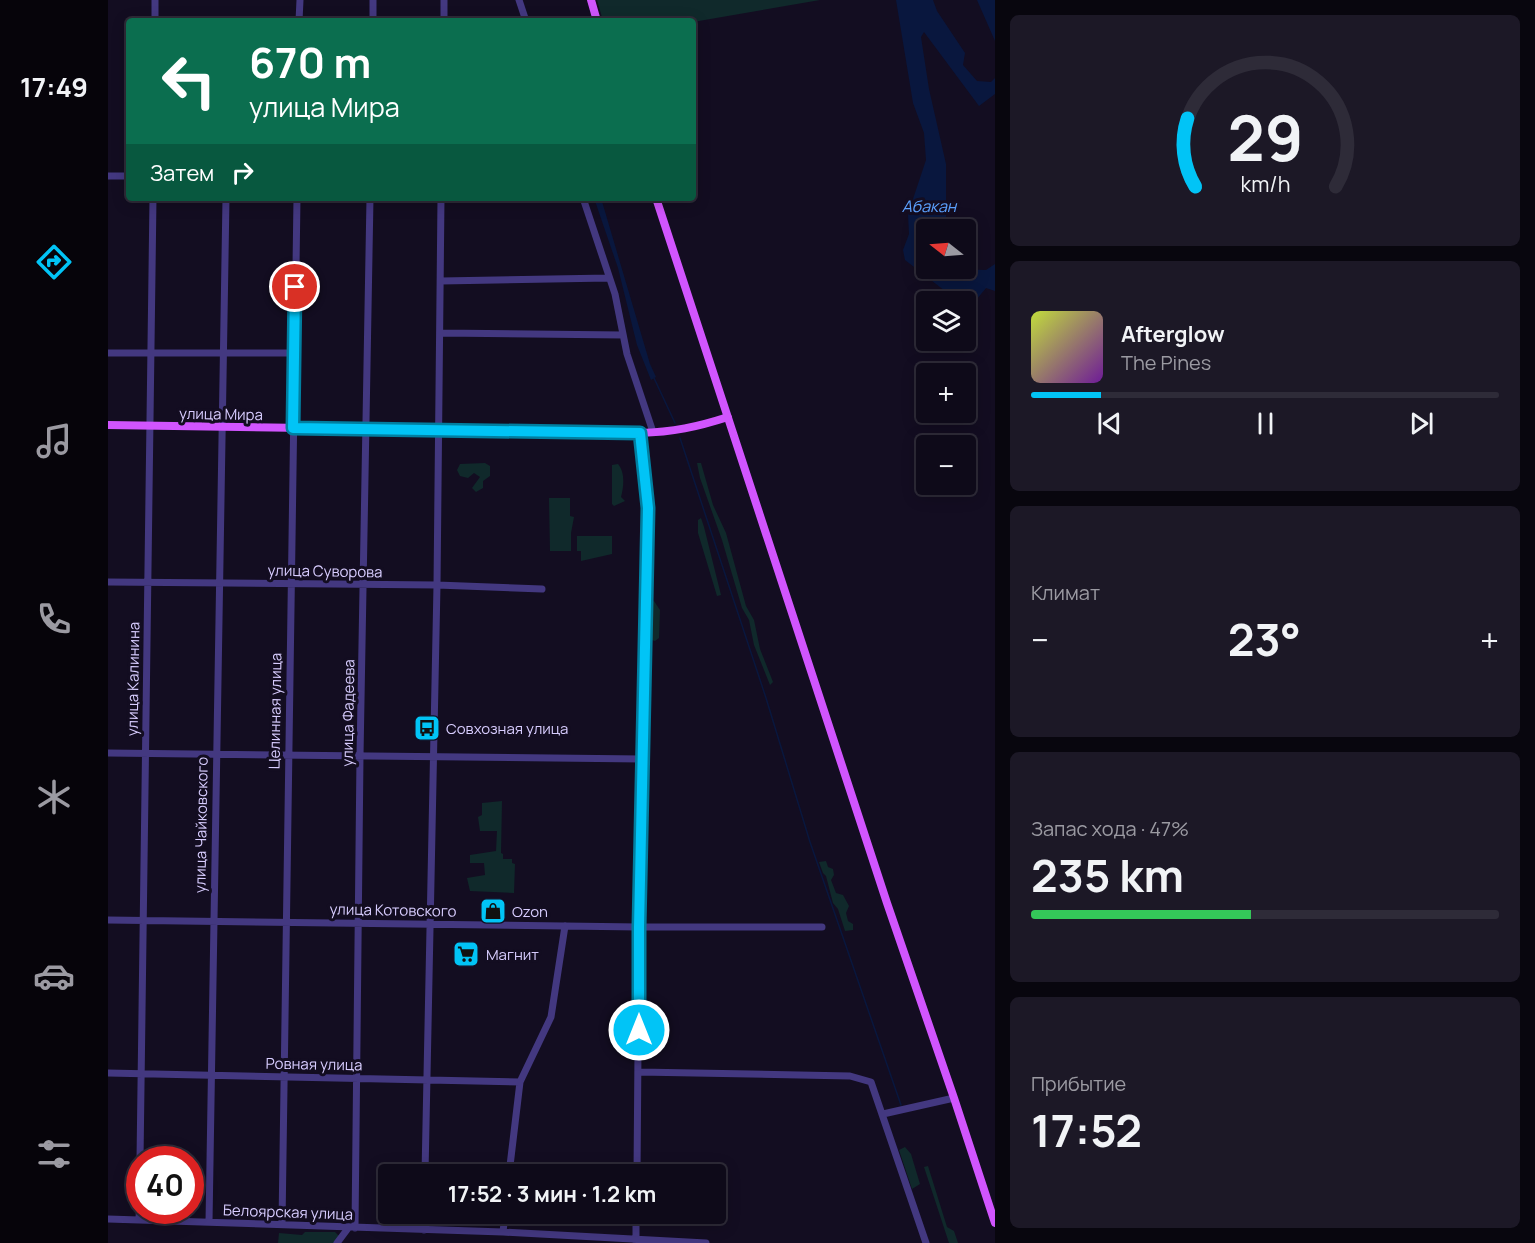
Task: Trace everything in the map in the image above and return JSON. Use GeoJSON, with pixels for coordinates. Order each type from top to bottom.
{"type":"FeatureCollection","features":[{"type":"Feature","properties":{"kind":"main road"},"geometry":{"type":"LineString","coordinates":[[591,0],[596,18]]}},
{"type":"Feature","properties":{"kind":"main road"},"geometry":{"type":"LineString","coordinates":[[657,201],[887,903],[995,1223]]}},
{"type":"Feature","properties":{"kind":"main road","name":"улица Мира"},"geometry":{"type":"LineString","coordinates":[[108,425],[640,433],[671,432],[701,426],[728,417]]}},
{"type":"Feature","properties":{"kind":"street"},"geometry":{"type":"LineString","coordinates":[[155,0],[155,18]]}},
{"type":"Feature","properties":{"kind":"street"},"geometry":{"type":"LineString","coordinates":[[299,18],[300,0]]}},
{"type":"Feature","properties":{"kind":"street"},"geometry":{"type":"LineString","coordinates":[[373,0],[373,18]]}},
{"type":"Feature","properties":{"kind":"street"},"geometry":{"type":"LineString","coordinates":[[444,0],[444,18]]}},
{"type":"Feature","properties":{"kind":"street"},"geometry":{"type":"LineString","coordinates":[[519,0],[525,18]]}},
{"type":"Feature","properties":{"kind":"street"},"geometry":{"type":"LineString","coordinates":[[108,176],[126,176]]}},
{"type":"Feature","properties":{"kind":"street","name":"улица Калинина"},"geometry":{"type":"LineString","coordinates":[[140,1146],[153,201]]}},
{"type":"Feature","properties":{"kind":"street","name":"улица Чайковского"},"geometry":{"type":"LineString","coordinates":[[208,1222],[226,201]]}},
{"type":"Feature","properties":{"kind":"street","name":"Целинная улица"},"geometry":{"type":"LineString","coordinates":[[282,1224],[282,1077],[297,201]]}},
{"type":"Feature","properties":{"kind":"street","name":"улица Фадеева"},"geometry":{"type":"LineString","coordinates":[[352,1228],[357,1078],[370,201]]}},
{"type":"Feature","properties":{"kind":"street"},"geometry":{"type":"LineString","coordinates":[[425,1164],[437,585],[441,201]]}},
{"type":"Feature","properties":{"kind":"street"},"geometry":{"type":"LineString","coordinates":[[584,201],[615,294],[623,335],[653,432]]}},
{"type":"Feature","properties":{"kind":"street"},"geometry":{"type":"LineString","coordinates":[[441,281],[609,278]]}},
{"type":"Feature","properties":{"kind":"street"},"geometry":{"type":"LineString","coordinates":[[441,333],[623,335]]}},
{"type":"Feature","properties":{"kind":"street"},"geometry":{"type":"LineString","coordinates":[[108,353],[294,353]]}},
{"type":"Feature","properties":{"kind":"street"},"geometry":{"type":"LineString","coordinates":[[637,1164],[639,927],[648,508],[640,433]]}},
{"type":"Feature","properties":{"kind":"street","name":"улица Суворова"},"geometry":{"type":"LineString","coordinates":[[108,582],[437,585],[542,589]]}},
{"type":"Feature","properties":{"kind":"street"},"geometry":{"type":"LineString","coordinates":[[108,753],[642,759]]}},
{"type":"Feature","properties":{"kind":"street","name":"улица Котовского"},"geometry":{"type":"LineString","coordinates":[[108,920],[822,927]]}},
{"type":"Feature","properties":{"kind":"street"},"geometry":{"type":"LineString","coordinates":[[510,1164],[520,1082],[551,1017],[565,926]]}},
{"type":"Feature","properties":{"kind":"street"},"geometry":{"type":"LineString","coordinates":[[639,1072],[850,1076],[871,1082],[926,1243]]}},
{"type":"Feature","properties":{"kind":"street","name":"Ровная улица"},"geometry":{"type":"LineString","coordinates":[[108,1073],[520,1082]]}},
{"type":"Feature","properties":{"kind":"street"},"geometry":{"type":"LineString","coordinates":[[883,1114],[954,1098]]}},
{"type":"Feature","properties":{"kind":"street","name":"Белоярская улица"},"geometry":{"type":"LineString","coordinates":[[108,1219],[126,1220]]}},
{"type":"Feature","properties":{"kind":"street","name":"Белоярская улица"},"geometry":{"type":"LineString","coordinates":[[204,1222],[551,1234],[636,1241],[706,1243]]}},
{"type":"Feature","properties":{"kind":"street"},"geometry":{"type":"LineString","coordinates":[[424,1224],[424,1230]]}},
{"type":"Feature","properties":{"kind":"street"},"geometry":{"type":"LineString","coordinates":[[502,1232],[503,1224]]}},
{"type":"Feature","properties":{"kind":"street"},"geometry":{"type":"LineString","coordinates":[[636,1224],[636,1241]]}},
{"type":"Feature","properties":{"kind":"street"},"geometry":{"type":"LineString","coordinates":[[338,1243],[352,1228]]}},
{"type":"Feature","properties":{"kind":"street"},"geometry":{"type":"LineString","coordinates":[[551,1234],[551,1243]]}},
{"type":"Feature","properties":{"kind":"green space"},"geometry":{"type":"Polygon","coordinates":[[[597,0],[820,0],[696,21],[696,18],[602,18],[597,0]]]}},
{"type":"Feature","properties":{"kind":"green space"},"geometry":{"type":"Polygon","coordinates":[[[485,463],[490,466],[490,476],[483,481],[483,488],[476,492],[472,488],[480,477],[474,473],[468,478],[460,476],[457,470],[460,464],[485,463]]]}},
{"type":"Feature","properties":{"kind":"green space"},"geometry":{"type":"Polygon","coordinates":[[[697,463],[701,463],[713,505],[726,533],[746,606],[754,620],[760,649],[773,682],[770,685],[754,645],[749,620],[742,608],[697,463]]]}},
{"type":"Feature","properties":{"kind":"green space"},"geometry":{"type":"Polygon","coordinates":[[[618,464],[623,479],[621,497],[625,501],[614,506],[612,504],[612,465],[618,464]]]}},
{"type":"Feature","properties":{"kind":"green space"},"geometry":{"type":"Polygon","coordinates":[[[549,498],[570,498],[570,516],[574,517],[571,551],[550,551],[549,498]]]}},
{"type":"Feature","properties":{"kind":"green space"},"geometry":{"type":"Polygon","coordinates":[[[701,518],[721,595],[717,596],[698,533],[698,520],[701,518]]]}},
{"type":"Feature","properties":{"kind":"green space"},"geometry":{"type":"Polygon","coordinates":[[[577,536],[612,536],[612,554],[581,561],[581,551],[577,551],[577,536]]]}},
{"type":"Feature","properties":{"kind":"green space"},"geometry":{"type":"Polygon","coordinates":[[[654,601],[660,610],[659,638],[655,641],[650,637],[650,602],[654,601]]]}},
{"type":"Feature","properties":{"kind":"green space"},"geometry":{"type":"Polygon","coordinates":[[[502,801],[501,853],[503,859],[512,859],[512,863],[515,864],[514,893],[470,891],[467,878],[485,875],[484,863],[470,863],[470,855],[496,851],[497,831],[480,831],[478,817],[482,815],[482,803],[502,801]]]}},
{"type":"Feature","properties":{"kind":"green space"},"geometry":{"type":"Polygon","coordinates":[[[826,861],[828,867],[833,869],[834,875],[831,880],[836,893],[843,895],[849,906],[846,913],[848,921],[853,924],[853,930],[845,931],[838,909],[833,903],[826,876],[819,862],[826,861]]]}},
{"type":"Feature","properties":{"kind":"green space"},"geometry":{"type":"Polygon","coordinates":[[[905,1147],[911,1154],[920,1184],[912,1189],[899,1150],[905,1147]]]}},
{"type":"Feature","properties":{"kind":"green space"},"geometry":{"type":"Polygon","coordinates":[[[928,1166],[947,1227],[954,1231],[958,1243],[949,1243],[924,1167],[928,1166]]]}},
{"type":"Feature","properties":{"kind":"green space"},"geometry":{"type":"Polygon","coordinates":[[[305,1232],[335,1232],[340,1237],[335,1243],[278,1243],[279,1233],[302,1235],[305,1232]]]}},
{"type":"Feature","properties":{"kind":"water","name":"Абакан"},"geometry":{"type":"Polygon","coordinates":[[[896,0],[933,0],[937,11],[965,53],[963,65],[977,81],[991,82],[995,78],[995,94],[979,106],[924,32],[921,37],[929,89],[946,164],[946,219],[916,219],[916,269],[905,260],[903,250],[909,234],[908,214],[926,160],[924,133],[913,103],[896,0]]]}},
{"type":"Feature","properties":{"kind":"water"},"geometry":{"type":"Polygon","coordinates":[[[977,0],[995,0],[995,41],[977,0]]]}},
{"type":"Feature","properties":{"kind":"water"},"geometry":{"type":"Polygon","coordinates":[[[595,201],[602,201],[650,364],[656,377],[651,380],[637,345],[618,268],[595,201]]]}},
{"type":"Feature","properties":{"kind":"water","name":"Абакан"},"geometry":{"type":"Polygon","coordinates":[[[995,264],[995,291],[986,288],[976,300],[976,291],[945,291],[930,279],[976,279],[976,270],[986,270],[995,264]]]}},
{"type":"Feature","properties":{"kind":"waterway"},"geometry":{"type":"LineString","coordinates":[[654,378],[675,423]]}},
{"type":"Feature","properties":{"kind":"waterway"},"geometry":{"type":"LineString","coordinates":[[680,438],[766,698],[810,842],[901,1105]]}},
{"type":"Feature","properties":{"kind":"place","name":"Совхозная улица"},"geometry":{"type":"Point","coordinates":[427,728]}},
{"type":"Feature","properties":{"kind":"place","name":"Ozon"},"geometry":{"type":"Point","coordinates":[493,911]}},
{"type":"Feature","properties":{"kind":"place","name":"Магнит"},"geometry":{"type":"Point","coordinates":[466,954]}},
{"type":"Feature","properties":{"kind":"route"},"geometry":{"type":"LineString","coordinates":[[295,287],[293,428],[640,433],[648,508],[639,1030]]}}]}
